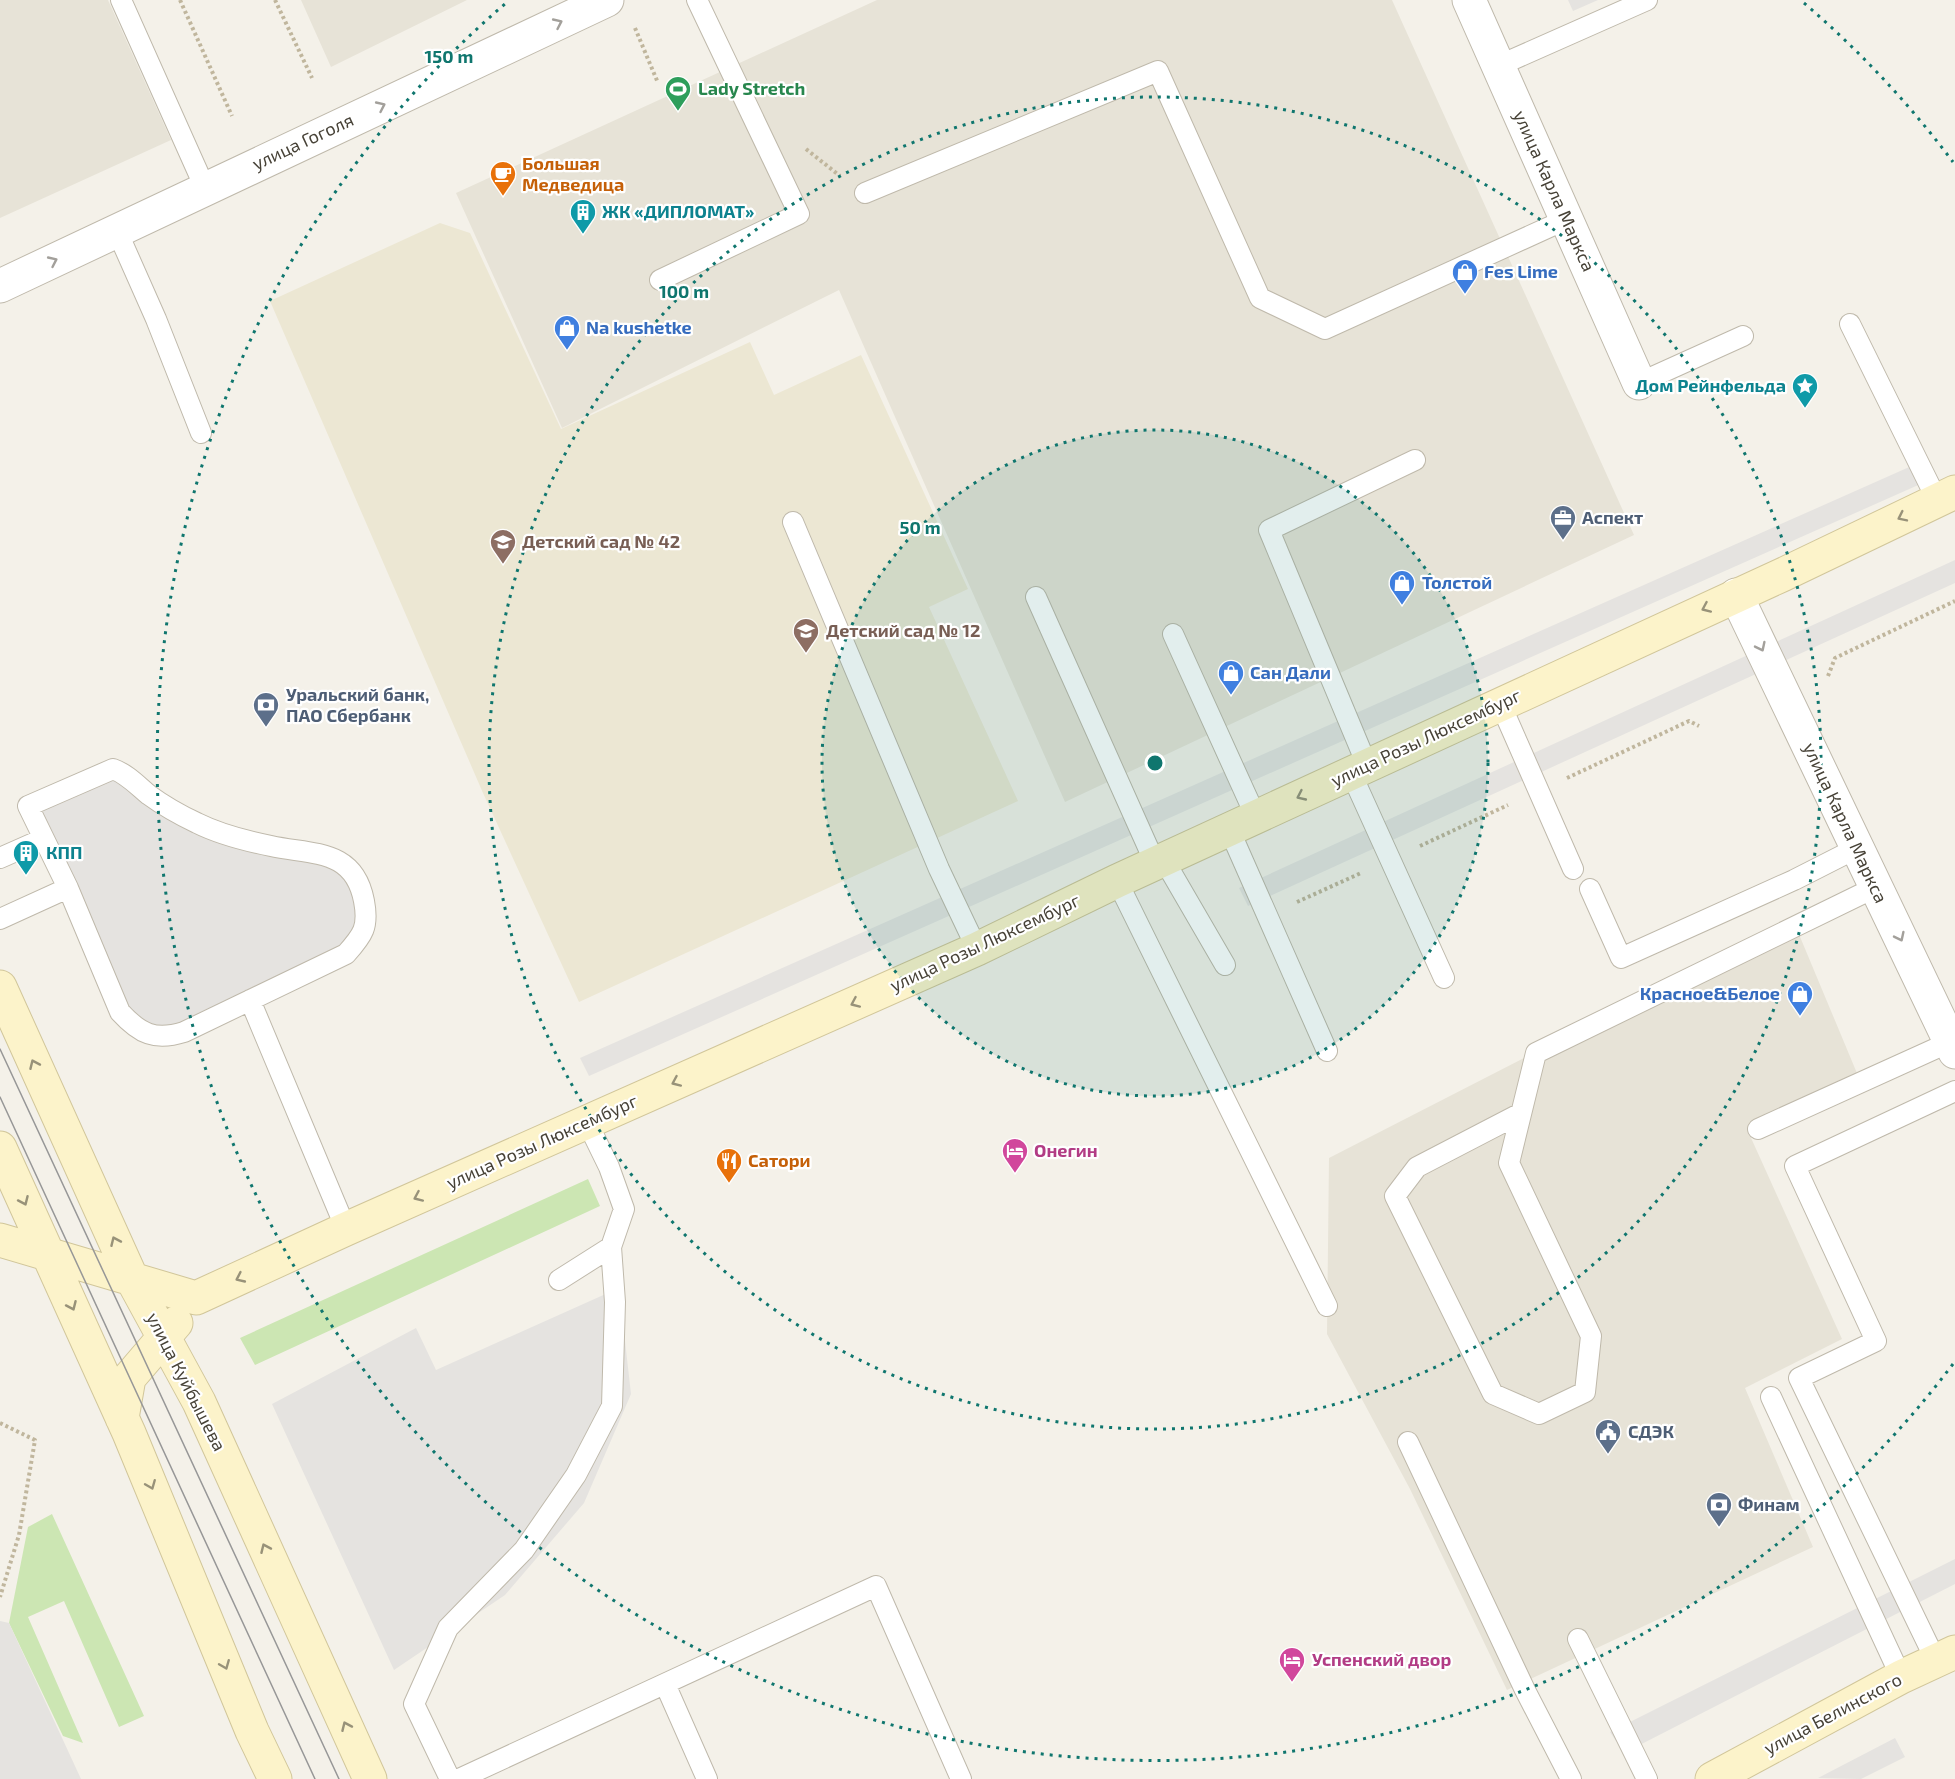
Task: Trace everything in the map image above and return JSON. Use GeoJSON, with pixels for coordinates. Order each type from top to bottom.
{"type":"FeatureCollection","features":[{"type":"Feature","properties":{"kind":"main road","name":"улица Розы Люксембург"},"geometry":{"type":"LineString","coordinates":[[196,1298],[346,1228],[977,949],[1117,881],[1946,496]]}},
{"type":"Feature","properties":{"kind":"main road","name":"улица Куйбышева"},"geometry":{"type":"LineString","coordinates":[[0,987],[132,1279],[199,1402],[370,1779]]}},
{"type":"Feature","properties":{"kind":"main road"},"geometry":{"type":"LineString","coordinates":[[0,1148],[122,1418],[252,1731],[276,1779]]}},
{"type":"Feature","properties":{"kind":"main road"},"geometry":{"type":"LineString","coordinates":[[0,1240],[196,1298],[129,1378],[122,1418]]}},
{"type":"Feature","properties":{"kind":"main road","name":"улица Белинского"},"geometry":{"type":"LineString","coordinates":[[1712,1779],[1901,1677],[1945,1656]]}},
{"type":"Feature","properties":{"kind":"street","name":"улица Гоголя"},"geometry":{"type":"LineString","coordinates":[[0,286],[607,0]]}},
{"type":"Feature","properties":{"kind":"street","name":"улица Карла Маркса"},"geometry":{"type":"LineString","coordinates":[[1469,0],[1639,383]]}},
{"type":"Feature","properties":{"kind":"street","name":"улица Карла Маркса"},"geometry":{"type":"LineString","coordinates":[[1736,595],[1953,1047]]}},
{"type":"Feature","properties":{"kind":"lane"},"geometry":{"type":"LineString","coordinates":[[121,0],[205,188]]}},
{"type":"Feature","properties":{"kind":"lane"},"geometry":{"type":"LineString","coordinates":[[660,280],[799,214],[697,0]]}},
{"type":"Feature","properties":{"kind":"lane"},"geometry":{"type":"LineString","coordinates":[[1498,66],[1647,0]]}},
{"type":"Feature","properties":{"kind":"lane"},"geometry":{"type":"LineString","coordinates":[[865,193],[1158,71],[1260,298],[1325,328],[1567,219]]}},
{"type":"Feature","properties":{"kind":"lane"},"geometry":{"type":"LineString","coordinates":[[117,231],[156,319],[201,433]]}},
{"type":"Feature","properties":{"kind":"lane"},"geometry":{"type":"LineString","coordinates":[[1850,324],[1946,496]]}},
{"type":"Feature","properties":{"kind":"lane"},"geometry":{"type":"LineString","coordinates":[[1639,383],[1743,336]]}},
{"type":"Feature","properties":{"kind":"lane"},"geometry":{"type":"LineString","coordinates":[[1415,460],[1269,530],[1359,769],[1390,859],[1444,978]]}},
{"type":"Feature","properties":{"kind":"lane"},"geometry":{"type":"LineString","coordinates":[[793,522],[939,869],[977,949]]}},
{"type":"Feature","properties":{"kind":"lane"},"geometry":{"type":"LineString","coordinates":[[1036,597],[1160,862],[1225,965]]}},
{"type":"Feature","properties":{"kind":"lane"},"geometry":{"type":"LineString","coordinates":[[1173,634],[1243,823],[1274,927],[1327,1051]]}},
{"type":"Feature","properties":{"kind":"lane"},"geometry":{"type":"LineString","coordinates":[[1500,704],[1573,869]]}},
{"type":"Feature","properties":{"kind":"lane"},"geometry":{"type":"LineString","coordinates":[[112,769],[123,772],[171,809],[219,832],[270,846],[321,853],[341,862],[354,876],[363,897],[367,920],[360,939],[346,954],[184,1032],[165,1038],[133,1027],[120,1012],[68,888],[43,839],[28,806],[112,769]]}},
{"type":"Feature","properties":{"kind":"lane"},"geometry":{"type":"LineString","coordinates":[[0,858],[43,839]]}},
{"type":"Feature","properties":{"kind":"lane"},"geometry":{"type":"LineString","coordinates":[[1590,889],[1621,958],[1794,880],[1857,848]]}},
{"type":"Feature","properties":{"kind":"lane"},"geometry":{"type":"LineString","coordinates":[[1117,881],[1327,1306]]}},
{"type":"Feature","properties":{"kind":"lane"},"geometry":{"type":"LineString","coordinates":[[1521,1113],[1417,1167],[1395,1196],[1492,1394],[1539,1414],[1585,1392],[1591,1336],[1509,1163],[1536,1053],[1876,887]]}},
{"type":"Feature","properties":{"kind":"lane"},"geometry":{"type":"LineString","coordinates":[[0,919],[68,888]]}},
{"type":"Feature","properties":{"kind":"lane"},"geometry":{"type":"LineString","coordinates":[[250,1000],[346,1228]]}},
{"type":"Feature","properties":{"kind":"lane"},"geometry":{"type":"LineString","coordinates":[[1758,1129],[1953,1047]]}},
{"type":"Feature","properties":{"kind":"lane"},"geometry":{"type":"LineString","coordinates":[[1945,1656],[1799,1378],[1876,1341],[1795,1166],[1955,1091]]}},
{"type":"Feature","properties":{"kind":"lane"},"geometry":{"type":"LineString","coordinates":[[450,1779],[414,1704],[448,1628],[524,1550],[576,1475],[612,1406],[615,1302],[611,1247],[624,1209],[609,1167],[586,1122]]}},
{"type":"Feature","properties":{"kind":"lane"},"geometry":{"type":"LineString","coordinates":[[559,1280],[611,1247]]}},
{"type":"Feature","properties":{"kind":"lane"},"geometry":{"type":"LineString","coordinates":[[1771,1397],[1901,1677]]}},
{"type":"Feature","properties":{"kind":"lane"},"geometry":{"type":"LineString","coordinates":[[1408,1442],[1525,1690],[1571,1779]]}},
{"type":"Feature","properties":{"kind":"lane"},"geometry":{"type":"LineString","coordinates":[[459,1779],[876,1586],[961,1779]]}},
{"type":"Feature","properties":{"kind":"lane"},"geometry":{"type":"LineString","coordinates":[[1578,1639],[1647,1779]]}},
{"type":"Feature","properties":{"kind":"lane"},"geometry":{"type":"LineString","coordinates":[[665,1684],[707,1779]]}},
{"type":"Feature","properties":{"kind":"path"},"geometry":{"type":"LineString","coordinates":[[180,0],[232,116]]}},
{"type":"Feature","properties":{"kind":"path"},"geometry":{"type":"LineString","coordinates":[[275,0],[312,78]]}},
{"type":"Feature","properties":{"kind":"path"},"geometry":{"type":"LineString","coordinates":[[632,21],[658,84]]}},
{"type":"Feature","properties":{"kind":"path"},"geometry":{"type":"LineString","coordinates":[[804,147],[830,170],[865,193]]}},
{"type":"Feature","properties":{"kind":"path"},"geometry":{"type":"LineString","coordinates":[[1828,676],[1835,658],[1955,601]]}},
{"type":"Feature","properties":{"kind":"path"},"geometry":{"type":"LineString","coordinates":[[1274,927],[1282,909],[1689,721],[1700,726]]}},
{"type":"Feature","properties":{"kind":"path"},"geometry":{"type":"LineString","coordinates":[[0,1423],[34,1440],[19,1535],[0,1597]]}},
{"type":"Feature","properties":{"kind":"shaded area"},"geometry":{"type":"Polygon","coordinates":[[[0,0],[108,0],[171,140],[0,218],[0,0]]]}},
{"type":"Feature","properties":{"kind":"shaded area"},"geometry":{"type":"Polygon","coordinates":[[[301,0],[467,0],[331,67],[301,0]]]}},
{"type":"Feature","properties":{"kind":"shaded area"},"geometry":{"type":"Polygon","coordinates":[[[877,0],[1392,0],[1634,535],[1065,802],[839,290],[562,428],[456,193],[877,0]]]}},
{"type":"Feature","properties":{"kind":"shaded area"},"geometry":{"type":"Polygon","coordinates":[[[1568,0],[1598,0],[1573,11],[1568,0]]]}},
{"type":"Feature","properties":{"kind":"shaded area","name":"Детский сад № 12"},"geometry":{"type":"Polygon","coordinates":[[[440,223],[470,233],[561,429],[750,342],[774,395],[861,355],[968,589],[929,607],[1018,801],[579,1002],[483,793],[270,301],[440,223]]]}},
{"type":"Feature","properties":{"kind":"shaded area"},"geometry":{"type":"Polygon","coordinates":[[[1925,460],[1934,478],[589,1076],[580,1058],[1925,460]]]}},
{"type":"Feature","properties":{"kind":"shaded area"},"geometry":{"type":"Polygon","coordinates":[[[1955,560],[1955,583],[1248,906],[1239,888],[1955,560]]]}},
{"type":"Feature","properties":{"kind":"shaded area"},"geometry":{"type":"Polygon","coordinates":[[[113,769],[245,838],[354,876],[360,939],[184,1032],[133,1027],[28,806],[113,769]]]}},
{"type":"Feature","properties":{"kind":"shaded area"},"geometry":{"type":"Polygon","coordinates":[[[1793,920],[1859,1078],[1747,1129],[1842,1339],[1745,1388],[1813,1547],[1507,1690],[1410,1489],[1327,1334],[1329,1158],[1793,920]]]}},
{"type":"Feature","properties":{"kind":"shaded area"},"geometry":{"type":"Polygon","coordinates":[[[619,1288],[631,1394],[584,1503],[505,1595],[394,1670],[272,1404],[416,1328],[436,1370],[619,1288]]]}},
{"type":"Feature","properties":{"kind":"shaded area"},"geometry":{"type":"Polygon","coordinates":[[[1955,1559],[1955,1584],[1624,1753],[1610,1732],[1955,1559]]]}},
{"type":"Feature","properties":{"kind":"shaded area"},"geometry":{"type":"Polygon","coordinates":[[[0,1621],[9,1623],[81,1779],[0,1779],[0,1621]]]}},
{"type":"Feature","properties":{"kind":"shaded area"},"geometry":{"type":"Polygon","coordinates":[[[1895,1738],[1905,1757],[1861,1779],[1818,1778],[1895,1738]]]}},
{"type":"Feature","properties":{"kind":"green space"},"geometry":{"type":"Polygon","coordinates":[[[588,1179],[600,1206],[255,1365],[240,1338],[588,1179]]]}},
{"type":"Feature","properties":{"kind":"green space"},"geometry":{"type":"Polygon","coordinates":[[[52,1514],[144,1716],[119,1727],[64,1601],[28,1617],[83,1743],[63,1736],[9,1623],[28,1527],[52,1514]]]}},
{"type":"Feature","properties":{"kind":"tram line"},"geometry":{"type":"LineString","coordinates":[[0,1049],[339,1779]]}},
{"type":"Feature","properties":{"kind":"tram line"},"geometry":{"type":"LineString","coordinates":[[0,1097],[315,1779]]}},
{"type":"Feature","properties":{"kind":"place","name":"Lady Stretch"},"geometry":{"type":"Point","coordinates":[678,112]}},
{"type":"Feature","properties":{"kind":"place","name":"Большая Медведица"},"geometry":{"type":"Point","coordinates":[503,197]}},
{"type":"Feature","properties":{"kind":"place","name":"ЖК «ДИПЛОМАТ»"},"geometry":{"type":"Point","coordinates":[583,235]}},
{"type":"Feature","properties":{"kind":"place","name":"Fes Lime"},"geometry":{"type":"Point","coordinates":[1465,295]}},
{"type":"Feature","properties":{"kind":"place","name":"Na kushetke"},"geometry":{"type":"Point","coordinates":[567,351]}},
{"type":"Feature","properties":{"kind":"place","name":"Дом Рейнфельда"},"geometry":{"type":"Point","coordinates":[1805,409]}},
{"type":"Feature","properties":{"kind":"place","name":"Аспект"},"geometry":{"type":"Point","coordinates":[1563,541]}},
{"type":"Feature","properties":{"kind":"place","name":"Детский сад № 42"},"geometry":{"type":"Point","coordinates":[503,565]}},
{"type":"Feature","properties":{"kind":"place","name":"Толстой"},"geometry":{"type":"Point","coordinates":[1402,606]}},
{"type":"Feature","properties":{"kind":"place","name":"Детский сад № 12"},"geometry":{"type":"Point","coordinates":[806,654]}},
{"type":"Feature","properties":{"kind":"place","name":"Сан Дали"},"geometry":{"type":"Point","coordinates":[1231,696]}},
{"type":"Feature","properties":{"kind":"place","name":"Уральский банк, ПАО Сбербанк"},"geometry":{"type":"Point","coordinates":[266,728]}},
{"type":"Feature","properties":{"kind":"place","name":"КПП"},"geometry":{"type":"Point","coordinates":[26,876]}},
{"type":"Feature","properties":{"kind":"place","name":"Красное&Белое"},"geometry":{"type":"Point","coordinates":[1800,1017]}},
{"type":"Feature","properties":{"kind":"place","name":"Онегин"},"geometry":{"type":"Point","coordinates":[1015,1174]}},
{"type":"Feature","properties":{"kind":"place","name":"Сатори"},"geometry":{"type":"Point","coordinates":[729,1184]}},
{"type":"Feature","properties":{"kind":"place","name":"СДЭК"},"geometry":{"type":"Point","coordinates":[1608,1455]}},
{"type":"Feature","properties":{"kind":"place","name":"Финам"},"geometry":{"type":"Point","coordinates":[1719,1528]}},
{"type":"Feature","properties":{"kind":"place","name":"Успенский двор"},"geometry":{"type":"Point","coordinates":[1292,1683]}}]}
